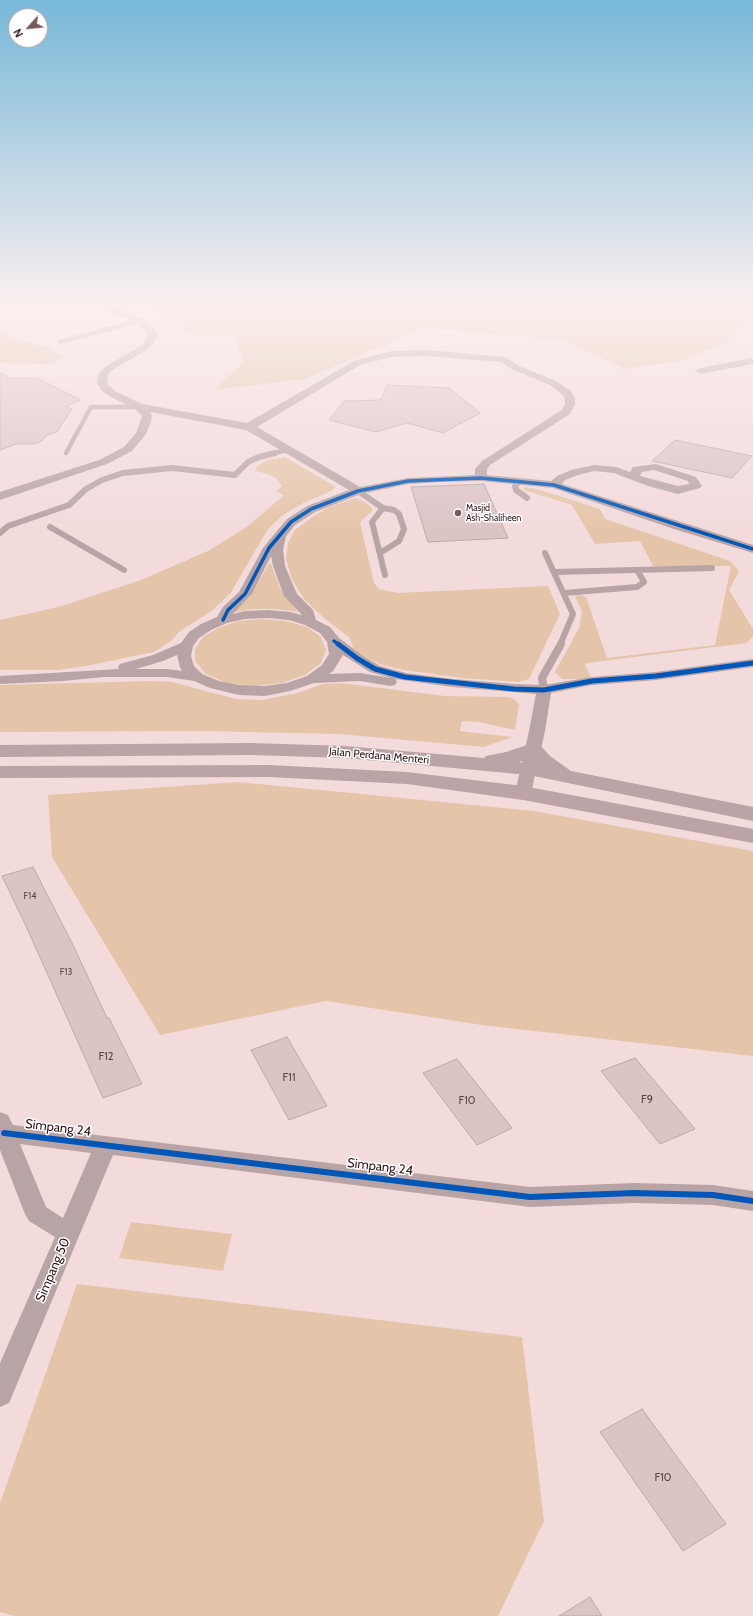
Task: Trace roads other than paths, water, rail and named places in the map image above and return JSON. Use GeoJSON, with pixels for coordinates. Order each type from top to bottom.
{"type":"FeatureCollection","features":[{"type":"Feature","properties":{"kind":"main road","name":"Jalan Perdana Menteri"},"geometry":{"type":"LineString","coordinates":[[0,751],[252,749],[345,752],[529,769],[753,814]]}},
{"type":"Feature","properties":{"kind":"main road"},"geometry":{"type":"LineString","coordinates":[[466,763],[510,758],[533,749],[543,760],[568,777]]}},
{"type":"Feature","properties":{"kind":"main road","name":"Jalan Perdana Menteri"},"geometry":{"type":"LineString","coordinates":[[0,772],[269,771],[407,778],[523,793],[753,836]]}},
{"type":"Feature","properties":{"kind":"street"},"geometry":{"type":"LineString","coordinates":[[0,496],[103,462],[128,449],[141,434],[147,415],[139,408],[105,388],[102,380]]}},
{"type":"Feature","properties":{"kind":"street"},"geometry":{"type":"LineString","coordinates":[[249,427],[328,380]]}},
{"type":"Feature","properties":{"kind":"street"},"geometry":{"type":"LineString","coordinates":[[481,478],[482,469],[486,463],[566,412],[570,404],[570,398],[561,387],[545,380]]}},
{"type":"Feature","properties":{"kind":"street"},"geometry":{"type":"LineString","coordinates":[[139,408],[195,416],[249,427],[358,491]]}},
{"type":"Feature","properties":{"kind":"street"},"geometry":{"type":"LineString","coordinates":[[554,485],[561,478],[575,472],[594,468],[616,470],[634,478]]}},
{"type":"Feature","properties":{"kind":"street"},"geometry":{"type":"LineString","coordinates":[[223,620],[228,610],[245,594],[269,548],[291,522],[311,509],[358,491],[408,481],[481,478],[554,485],[678,526],[753,548]]}},
{"type":"Feature","properties":{"kind":"street"},"geometry":{"type":"LineString","coordinates":[[281,533],[277,550],[279,566],[291,596],[308,613],[310,622]]}},
{"type":"Feature","properties":{"kind":"street"},"geometry":{"type":"LineString","coordinates":[[334,641],[336,654],[328,668],[312,679],[290,687],[265,691],[239,690],[215,685],[197,676],[187,667],[184,656],[186,646],[194,635],[206,627],[223,620],[245,615],[268,614],[290,616],[310,622],[325,630],[334,641],[358,659],[375,669],[405,677],[514,689]]}},
{"type":"Feature","properties":{"kind":"street"},"geometry":{"type":"LineString","coordinates":[[104,673],[158,658],[186,646]]}},
{"type":"Feature","properties":{"kind":"street"},"geometry":{"type":"LineString","coordinates":[[312,679],[360,677],[399,684],[456,689],[544,690],[592,681],[656,676],[753,663]]}},
{"type":"Feature","properties":{"kind":"street"},"geometry":{"type":"LineString","coordinates":[[0,680],[63,677],[104,673],[167,673],[197,676]]}},
{"type":"Feature","properties":{"kind":"street"},"geometry":{"type":"LineString","coordinates":[[523,793],[544,690]]}},
{"type":"Feature","properties":{"kind":"street"},"geometry":{"type":"LineString","coordinates":[[2,1127],[37,1214],[68,1233]]}},
{"type":"Feature","properties":{"kind":"street","name":"Simpang 24"},"geometry":{"type":"LineString","coordinates":[[2,1127],[106,1145],[530,1197],[634,1193],[713,1195],[753,1201]]}},
{"type":"Feature","properties":{"kind":"street","name":"Simpang 50"},"geometry":{"type":"LineString","coordinates":[[0,1394],[106,1145]]}},
{"type":"Feature","properties":{"kind":"lane"},"geometry":{"type":"LineString","coordinates":[[66,453],[90,407],[139,408]]}},
{"type":"Feature","properties":{"kind":"lane"},"geometry":{"type":"LineString","coordinates":[[0,533],[8,526],[69,505],[86,489],[102,480],[123,473],[149,469],[172,468],[236,475],[248,462],[259,457],[287,450]]}},
{"type":"Feature","properties":{"kind":"lane"},"geometry":{"type":"LineString","coordinates":[[519,482],[515,486],[516,490],[527,498]]}},
{"type":"Feature","properties":{"kind":"lane"},"geometry":{"type":"LineString","coordinates":[[358,491],[383,508],[394,510],[399,514],[404,529],[399,541],[380,553]]}},
{"type":"Feature","properties":{"kind":"lane"},"geometry":{"type":"LineString","coordinates":[[383,508],[372,522],[385,575]]}},
{"type":"Feature","properties":{"kind":"lane"},"geometry":{"type":"LineString","coordinates":[[50,528],[124,570]]}},
{"type":"Feature","properties":{"kind":"lane"},"geometry":{"type":"LineString","coordinates":[[544,690],[542,678],[561,643],[572,614],[555,572],[545,553]]}},
{"type":"Feature","properties":{"kind":"lane"},"geometry":{"type":"LineString","coordinates":[[555,572],[712,568]]}},
{"type":"Feature","properties":{"kind":"lane"},"geometry":{"type":"LineString","coordinates":[[564,593],[636,587],[644,582],[637,570]]}},
{"type":"Feature","properties":{"kind":"place","name":"Masjid Ash-Shaliheen"},"geometry":{"type":"Point","coordinates":[458,513]}}]}
